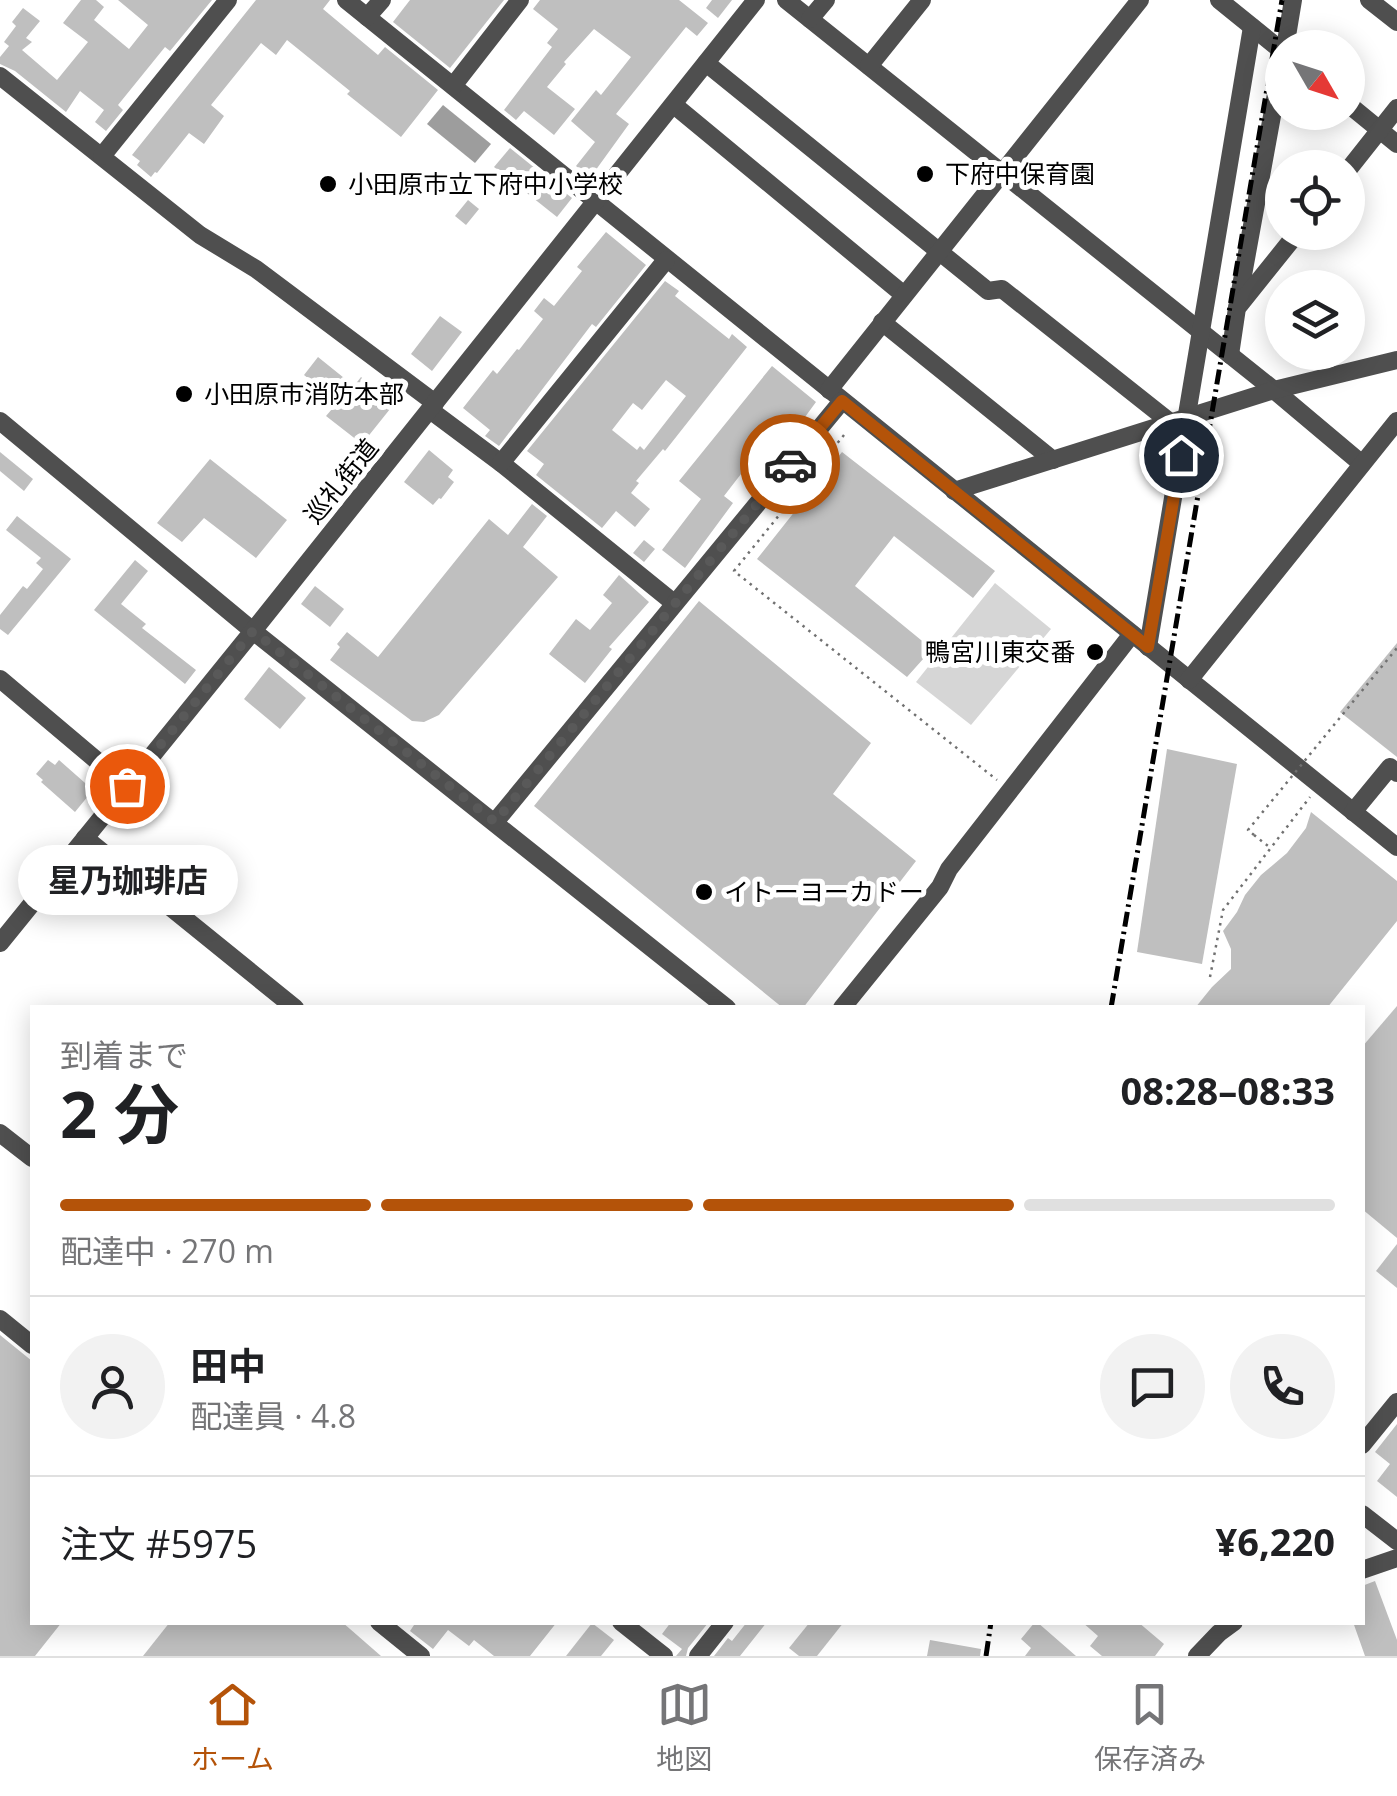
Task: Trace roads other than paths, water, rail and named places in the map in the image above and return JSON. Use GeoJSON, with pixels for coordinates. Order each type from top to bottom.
{"type":"FeatureCollection","features":[{"type":"Feature","properties":{"kind":"street"},"geometry":{"type":"LineString","coordinates":[[102,156],[228,0]]}},
{"type":"Feature","properties":{"kind":"street"},"geometry":{"type":"LineString","coordinates":[[346,0],[1397,847]]}},
{"type":"Feature","properties":{"kind":"street"},"geometry":{"type":"LineString","coordinates":[[368,18],[382,0]]}},
{"type":"Feature","properties":{"kind":"street"},"geometry":{"type":"LineString","coordinates":[[453,86],[520,0]]}},
{"type":"Feature","properties":{"kind":"street","name":"巡礼街道"},"geometry":{"type":"LineString","coordinates":[[0,943],[756,0]]}},
{"type":"Feature","properties":{"kind":"street"},"geometry":{"type":"LineString","coordinates":[[786,0],[1362,464]]}},
{"type":"Feature","properties":{"kind":"street"},"geometry":{"type":"LineString","coordinates":[[810,19],[826,0]]}},
{"type":"Feature","properties":{"kind":"street"},"geometry":{"type":"LineString","coordinates":[[869,66],[922,0]]}},
{"type":"Feature","properties":{"kind":"street"},"geometry":{"type":"LineString","coordinates":[[495,822],[674,603],[835,395],[882,322],[1140,0]]}},
{"type":"Feature","properties":{"kind":"street"},"geometry":{"type":"LineString","coordinates":[[1218,0],[1265,36]]}},
{"type":"Feature","properties":{"kind":"street"},"geometry":{"type":"LineString","coordinates":[[1287,30],[1293,0]]}},
{"type":"Feature","properties":{"kind":"street"},"geometry":{"type":"LineString","coordinates":[[1370,0],[1397,22]]}},
{"type":"Feature","properties":{"kind":"street"},"geometry":{"type":"LineString","coordinates":[[1148,647],[1179,419],[1202,332],[1252,27]]}},
{"type":"Feature","properties":{"kind":"street"},"geometry":{"type":"LineString","coordinates":[[706,64],[988,290],[1002,288],[1179,419]]}},
{"type":"Feature","properties":{"kind":"street"},"geometry":{"type":"LineString","coordinates":[[0,76],[200,235],[256,269],[433,407],[674,603]]}},
{"type":"Feature","properties":{"kind":"street"},"geometry":{"type":"LineString","coordinates":[[674,105],[904,295]]}},
{"type":"Feature","properties":{"kind":"street"},"geometry":{"type":"LineString","coordinates":[[1364,150],[1397,108]]}},
{"type":"Feature","properties":{"kind":"street"},"geometry":{"type":"LineString","coordinates":[[1365,118],[1397,144]]}},
{"type":"Feature","properties":{"kind":"street"},"geometry":{"type":"LineString","coordinates":[[1230,356],[1269,130]]}},
{"type":"Feature","properties":{"kind":"street"},"geometry":{"type":"LineString","coordinates":[[1237,308],[1284,250]]}},
{"type":"Feature","properties":{"kind":"street"},"geometry":{"type":"LineString","coordinates":[[500,463],[666,260]]}},
{"type":"Feature","properties":{"kind":"street"},"geometry":{"type":"LineString","coordinates":[[882,322],[1052,460]]}},
{"type":"Feature","properties":{"kind":"street"},"geometry":{"type":"LineString","coordinates":[[954,491],[1274,390],[1397,360]]}},
{"type":"Feature","properties":{"kind":"street"},"geometry":{"type":"LineString","coordinates":[[0,421],[253,631],[723,1005]]}},
{"type":"Feature","properties":{"kind":"street"},"geometry":{"type":"LineString","coordinates":[[1189,680],[1397,421]]}},
{"type":"Feature","properties":{"kind":"street"},"geometry":{"type":"LineString","coordinates":[[844,1005],[940,887],[949,868],[1132,634]]}},
{"type":"Feature","properties":{"kind":"street"},"geometry":{"type":"LineString","coordinates":[[0,680],[127,786]]}},
{"type":"Feature","properties":{"kind":"street"},"geometry":{"type":"LineString","coordinates":[[1354,812],[1390,767],[1397,773]]}},
{"type":"Feature","properties":{"kind":"street"},"geometry":{"type":"LineString","coordinates":[[84,838],[291,1005]]}},
{"type":"Feature","properties":{"kind":"street"},"geometry":{"type":"LineString","coordinates":[[0,1133],[30,1156]]}},
{"type":"Feature","properties":{"kind":"street"},"geometry":{"type":"LineString","coordinates":[[0,1319],[30,1343]]}},
{"type":"Feature","properties":{"kind":"street"},"geometry":{"type":"LineString","coordinates":[[1365,1441],[1397,1402]]}},
{"type":"Feature","properties":{"kind":"street"},"geometry":{"type":"LineString","coordinates":[[1365,1516],[1397,1541]]}},
{"type":"Feature","properties":{"kind":"street"},"geometry":{"type":"LineString","coordinates":[[1365,1569],[1397,1558]]}},
{"type":"Feature","properties":{"kind":"street"},"geometry":{"type":"LineString","coordinates":[[383,1625],[421,1656]]}},
{"type":"Feature","properties":{"kind":"street"},"geometry":{"type":"LineString","coordinates":[[698,1656],[723,1625]]}},
{"type":"Feature","properties":{"kind":"street"},"geometry":{"type":"LineString","coordinates":[[1196,1656],[1230,1625]]}},
{"type":"Feature","properties":{"kind":"street"},"geometry":{"type":"LineString","coordinates":[[643,1629],[664,1656]]}},
{"type":"Feature","properties":{"kind":"railway"},"geometry":{"type":"LineString","coordinates":[[1112,1005],[1282,0]]}},
{"type":"Feature","properties":{"kind":"railway"},"geometry":{"type":"LineString","coordinates":[[986,1656],[991,1625]]}},
{"type":"Feature","properties":{"kind":"place","name":"下府中保育園"},"geometry":{"type":"Point","coordinates":[925,174]}},
{"type":"Feature","properties":{"kind":"place","name":"小田原市立下府中小学校"},"geometry":{"type":"Point","coordinates":[328,184]}},
{"type":"Feature","properties":{"kind":"place","name":"小田原市消防本部"},"geometry":{"type":"Point","coordinates":[184,394]}},
{"type":"Feature","properties":{"kind":"place","name":"鴨宮川東交番"},"geometry":{"type":"Point","coordinates":[1095,652]}},
{"type":"Feature","properties":{"kind":"place","name":"星乃珈琲店"},"geometry":{"type":"Point","coordinates":[127,786]}},
{"type":"Feature","properties":{"kind":"place","name":"イトーヨーカドー"},"geometry":{"type":"Point","coordinates":[704,892]}}]}
